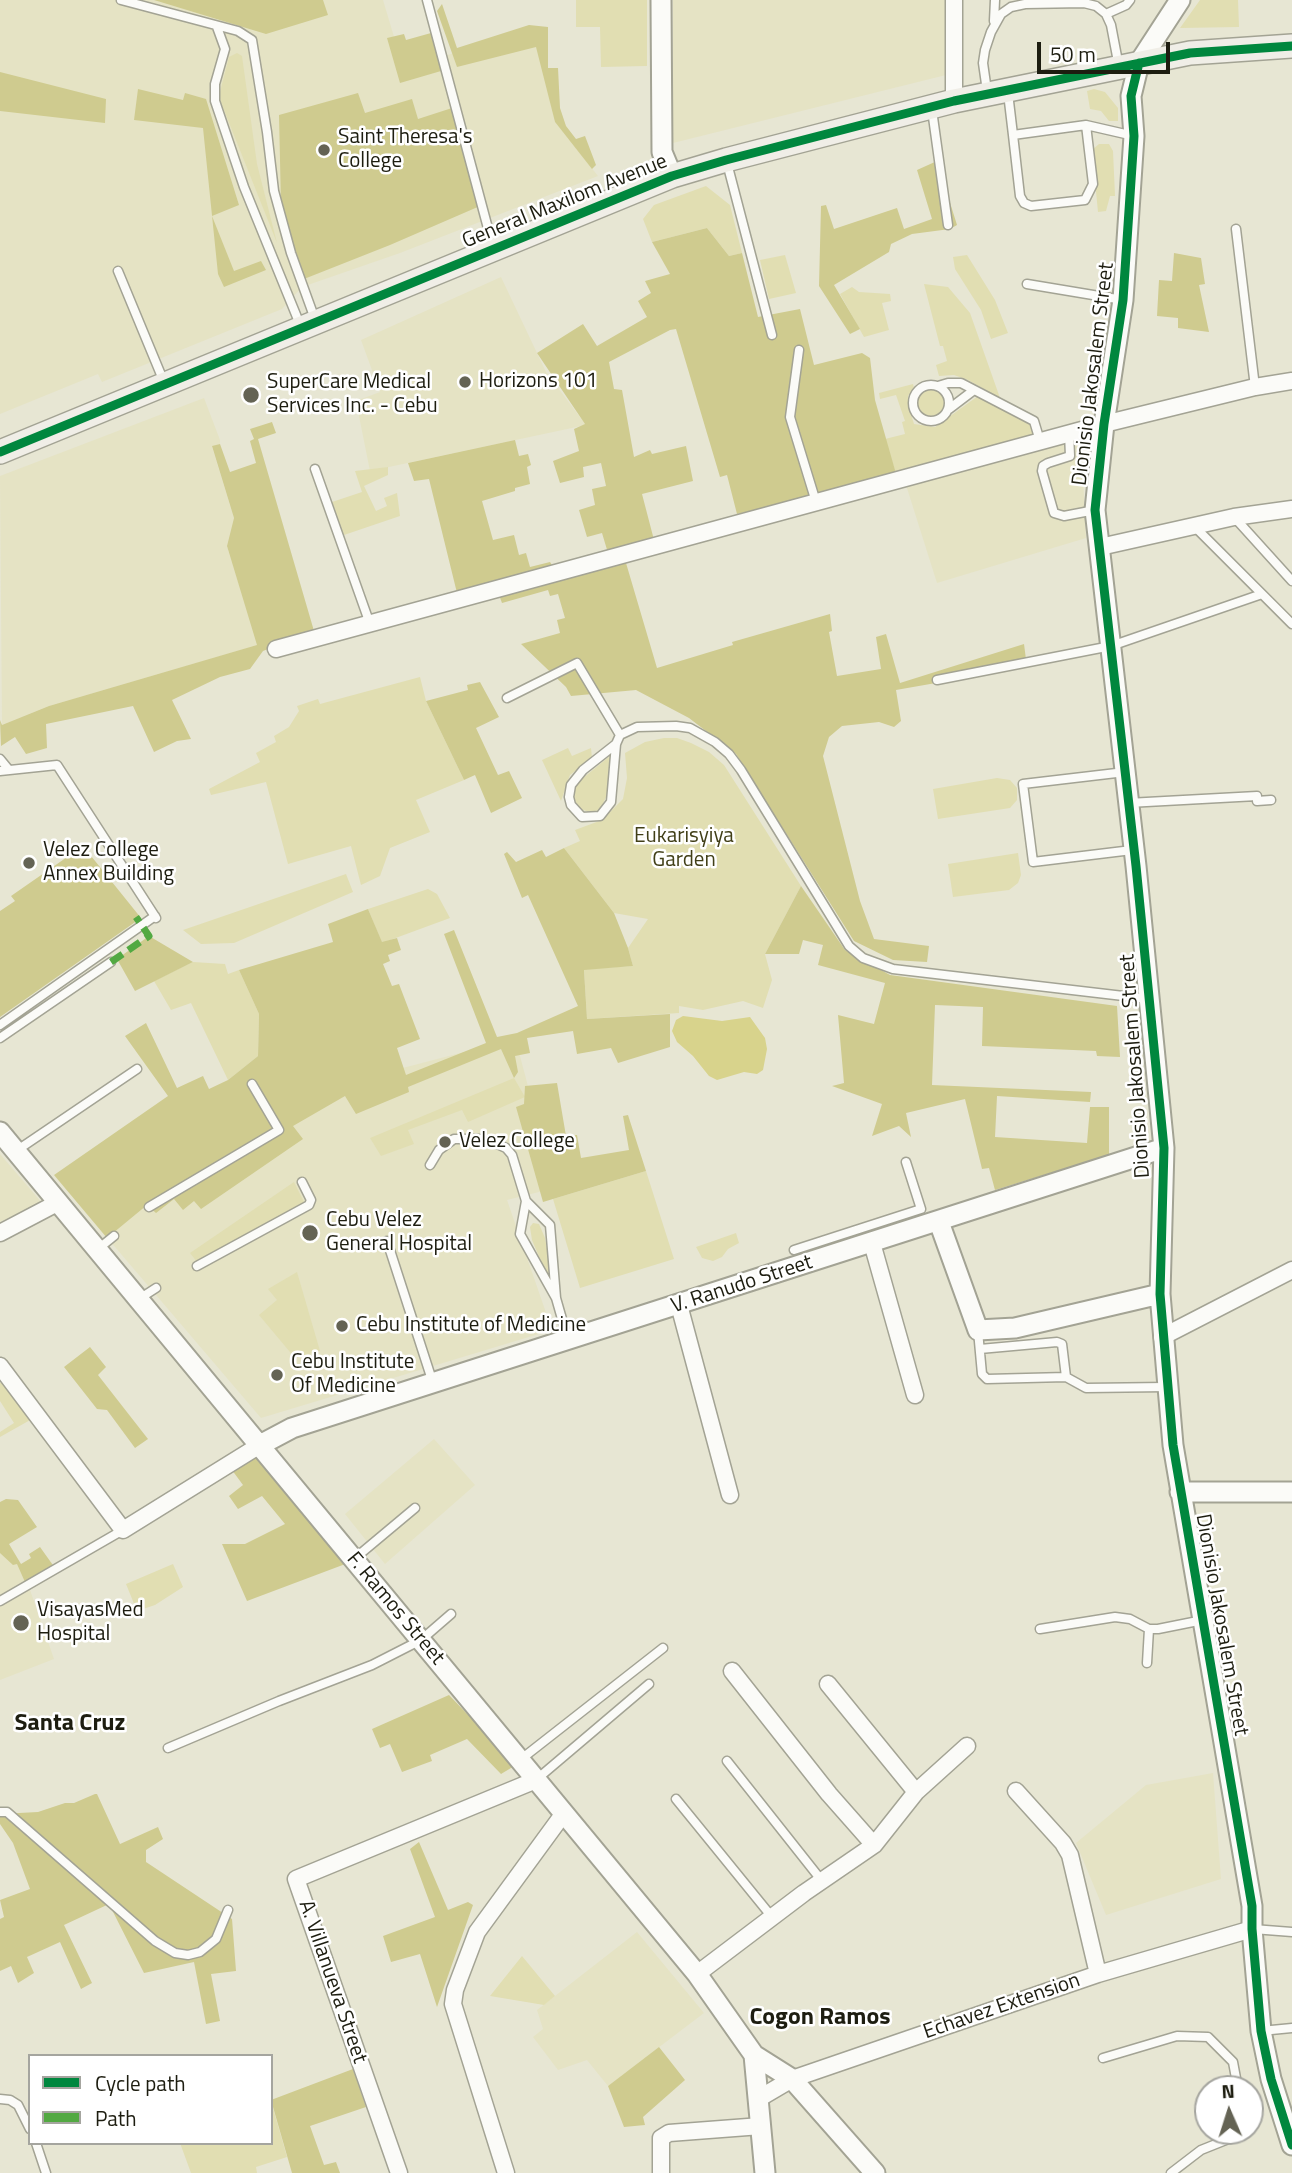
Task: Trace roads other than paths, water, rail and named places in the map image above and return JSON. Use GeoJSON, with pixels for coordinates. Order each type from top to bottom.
{"type":"FeatureCollection","features":[{"type":"Feature","properties":{"kind":"main road","name":"General Maxilom Avenue"},"geometry":{"type":"LineString","coordinates":[[0,452],[672,176],[954,101],[1129,64],[1190,53],[1292,46]]}},
{"type":"Feature","properties":{"kind":"street"},"geometry":{"type":"LineString","coordinates":[[661,0],[662,152],[672,176]]}},
{"type":"Feature","properties":{"kind":"street"},"geometry":{"type":"LineString","coordinates":[[954,0],[954,101]]}},
{"type":"Feature","properties":{"kind":"street"},"geometry":{"type":"LineString","coordinates":[[1129,64],[1181,0]]}},
{"type":"Feature","properties":{"kind":"street","name":"Dionisio Jakosalem Street"},"geometry":{"type":"LineString","coordinates":[[1129,64],[1134,136],[1124,300],[1104,424],[1095,510],[1150,999],[1164,1148],[1160,1294],[1166,1387],[1180,1492],[1245,1857],[1252,1906],[1261,2031],[1271,2078],[1292,2145]]}},
{"type":"Feature","properties":{"kind":"street"},"geometry":{"type":"LineString","coordinates":[[276,649],[1069,433],[1255,387],[1292,381]]}},
{"type":"Feature","properties":{"kind":"street"},"geometry":{"type":"LineString","coordinates":[[1100,547],[1234,517],[1292,509]]}},
{"type":"Feature","properties":{"kind":"street","name":"F. Ramos Street"},"geometry":{"type":"LineString","coordinates":[[0,1132],[697,1974],[754,2055],[792,2080],[875,2173]]}},
{"type":"Feature","properties":{"kind":"street","name":"V. Ranudo Street"},"geometry":{"type":"LineString","coordinates":[[260,1445],[292,1428],[872,1243],[915,1220],[939,1222],[1164,1148]]}},
{"type":"Feature","properties":{"kind":"street"},"geometry":{"type":"LineString","coordinates":[[0,1233],[59,1202]]}},
{"type":"Feature","properties":{"kind":"street"},"geometry":{"type":"LineString","coordinates":[[939,1222],[979,1339],[1160,1294]]}},
{"type":"Feature","properties":{"kind":"street"},"geometry":{"type":"LineString","coordinates":[[872,1243],[915,1395]]}},
{"type":"Feature","properties":{"kind":"street"},"geometry":{"type":"LineString","coordinates":[[1162,1337],[1292,1270]]}},
{"type":"Feature","properties":{"kind":"street"},"geometry":{"type":"LineString","coordinates":[[679,1305],[730,1494]]}},
{"type":"Feature","properties":{"kind":"street"},"geometry":{"type":"LineString","coordinates":[[0,1366],[123,1530],[260,1445]]}},
{"type":"Feature","properties":{"kind":"street"},"geometry":{"type":"LineString","coordinates":[[1180,1492],[1292,1492]]}},
{"type":"Feature","properties":{"kind":"street"},"geometry":{"type":"LineString","coordinates":[[732,1671],[829,1794],[874,1844]]}},
{"type":"Feature","properties":{"kind":"street"},"geometry":{"type":"LineString","coordinates":[[828,1684],[916,1791]]}},
{"type":"Feature","properties":{"kind":"street"},"geometry":{"type":"LineString","coordinates":[[697,1974],[874,1844],[916,1791],[967,1746]]}},
{"type":"Feature","properties":{"kind":"street","name":"A. Villanueva Street"},"geometry":{"type":"LineString","coordinates":[[399,2173],[296,1879],[536,1780]]}},
{"type":"Feature","properties":{"kind":"street"},"geometry":{"type":"LineString","coordinates":[[1016,1791],[1063,1843],[1070,1856],[1098,1974]]}},
{"type":"Feature","properties":{"kind":"street"},"geometry":{"type":"LineString","coordinates":[[506,2173],[453,2004],[455,1990],[477,1932],[564,1813]]}},
{"type":"Feature","properties":{"kind":"street","name":"Echavez Extension"},"geometry":{"type":"LineString","coordinates":[[758,2099],[792,2080],[1098,1974],[1252,1929]]}},
{"type":"Feature","properties":{"kind":"street"},"geometry":{"type":"LineString","coordinates":[[754,2055],[765,2173]]}},
{"type":"Feature","properties":{"kind":"street"},"geometry":{"type":"LineString","coordinates":[[661,2173],[661,2138],[669,2133],[761,2126]]}},
{"type":"Feature","properties":{"kind":"lane"},"geometry":{"type":"LineString","coordinates":[[121,0],[238,31],[252,40],[275,191],[309,326]]}},
{"type":"Feature","properties":{"kind":"lane"},"geometry":{"type":"LineString","coordinates":[[427,0],[494,250]]}},
{"type":"Feature","properties":{"kind":"lane"},"geometry":{"type":"LineString","coordinates":[[994,24],[995,0]]}},
{"type":"Feature","properties":{"kind":"lane"},"geometry":{"type":"LineString","coordinates":[[1106,14],[1126,5],[1130,0]]}},
{"type":"Feature","properties":{"kind":"lane"},"geometry":{"type":"LineString","coordinates":[[1086,125],[1093,184],[1085,200],[1031,206],[1024,203],[1020,196],[1013,135],[998,92],[984,63],[985,50],[994,24],[1001,14],[1011,7],[1025,4],[1096,6],[1106,14],[1129,64]]}},
{"type":"Feature","properties":{"kind":"lane"},"geometry":{"type":"LineString","coordinates":[[217,27],[225,49],[215,83],[215,101],[244,187],[309,326]]}},
{"type":"Feature","properties":{"kind":"lane"},"geometry":{"type":"LineString","coordinates":[[931,107],[948,225]]}},
{"type":"Feature","properties":{"kind":"lane"},"geometry":{"type":"LineString","coordinates":[[1013,135],[1086,125],[1134,136]]}},
{"type":"Feature","properties":{"kind":"lane"},"geometry":{"type":"LineString","coordinates":[[726,160],[772,335]]}},
{"type":"Feature","properties":{"kind":"lane"},"geometry":{"type":"LineString","coordinates":[[1236,229],[1255,387]]}},
{"type":"Feature","properties":{"kind":"lane"},"geometry":{"type":"LineString","coordinates":[[118,271],[165,385]]}},
{"type":"Feature","properties":{"kind":"lane"},"geometry":{"type":"LineString","coordinates":[[1027,284],[1124,300]]}},
{"type":"Feature","properties":{"kind":"lane"},"geometry":{"type":"LineString","coordinates":[[799,350],[790,417],[816,502]]}},
{"type":"Feature","properties":{"kind":"lane"},"geometry":{"type":"LineString","coordinates":[[974,390],[935,422],[925,421],[917,416],[912,407],[913,397],[919,389],[928,385],[961,383],[1034,421],[1040,441]]}},
{"type":"Feature","properties":{"kind":"lane"},"geometry":{"type":"LineString","coordinates":[[937,386],[945,391],[949,399],[949,409]]}},
{"type":"Feature","properties":{"kind":"lane"},"geometry":{"type":"LineString","coordinates":[[1069,433],[1070,456],[1048,463],[1043,466],[1042,471],[1054,513],[1063,516],[1095,510]]}},
{"type":"Feature","properties":{"kind":"lane"},"geometry":{"type":"LineString","coordinates":[[315,469],[370,624]]}},
{"type":"Feature","properties":{"kind":"lane"},"geometry":{"type":"LineString","coordinates":[[1234,517],[1292,581]]}},
{"type":"Feature","properties":{"kind":"lane"},"geometry":{"type":"LineString","coordinates":[[1194,526],[1292,624]]}},
{"type":"Feature","properties":{"kind":"lane"},"geometry":{"type":"LineString","coordinates":[[937,680],[1111,646],[1262,594]]}},
{"type":"Feature","properties":{"kind":"lane"},"geometry":{"type":"LineString","coordinates":[[507,698],[577,663],[618,739],[611,802],[600,816],[582,817],[571,805],[571,785],[583,770],[618,739],[637,727],[676,726],[703,733],[729,754],[849,946],[863,958],[893,969],[1150,999]]}},
{"type":"Feature","properties":{"kind":"lane"},"geometry":{"type":"LineString","coordinates":[[0,759],[4,771],[57,765],[155,917],[0,1025]]}},
{"type":"Feature","properties":{"kind":"lane"},"geometry":{"type":"LineString","coordinates":[[1125,772],[1023,784],[1033,862],[1133,849]]}},
{"type":"Feature","properties":{"kind":"lane"},"geometry":{"type":"LineString","coordinates":[[1128,803],[1257,796],[1257,801],[1271,800]]}},
{"type":"Feature","properties":{"kind":"lane"},"geometry":{"type":"LineString","coordinates":[[0,1038],[111,962]]}},
{"type":"Feature","properties":{"kind":"lane"},"geometry":{"type":"LineString","coordinates":[[16,1152],[137,1069]]}},
{"type":"Feature","properties":{"kind":"lane"},"geometry":{"type":"LineString","coordinates":[[149,1207],[279,1130],[252,1084]]}},
{"type":"Feature","properties":{"kind":"lane"},"geometry":{"type":"LineString","coordinates":[[429,1165],[439,1150],[454,1139],[479,1139],[506,1148],[512,1155],[526,1201],[520,1234],[556,1298]]}},
{"type":"Feature","properties":{"kind":"lane"},"geometry":{"type":"LineString","coordinates":[[794,1250],[915,1220],[921,1209],[906,1162]]}},
{"type":"Feature","properties":{"kind":"lane"},"geometry":{"type":"LineString","coordinates":[[197,1266],[309,1205],[311,1200],[302,1182]]}},
{"type":"Feature","properties":{"kind":"lane"},"geometry":{"type":"LineString","coordinates":[[526,1201],[550,1225],[556,1298],[568,1340]]}},
{"type":"Feature","properties":{"kind":"lane"},"geometry":{"type":"LineString","coordinates":[[98,1249],[114,1236]]}},
{"type":"Feature","properties":{"kind":"lane"},"geometry":{"type":"LineString","coordinates":[[387,1241],[433,1383]]}},
{"type":"Feature","properties":{"kind":"lane"},"geometry":{"type":"LineString","coordinates":[[139,1299],[156,1288]]}},
{"type":"Feature","properties":{"kind":"lane"},"geometry":{"type":"LineString","coordinates":[[1066,1377],[1062,1344],[979,1339],[982,1374],[987,1379],[1066,1377],[1086,1388],[1166,1387]]}},
{"type":"Feature","properties":{"kind":"lane"},"geometry":{"type":"LineString","coordinates":[[354,1559],[415,1508]]}},
{"type":"Feature","properties":{"kind":"lane"},"geometry":{"type":"LineString","coordinates":[[0,1601],[123,1530]]}},
{"type":"Feature","properties":{"kind":"lane"},"geometry":{"type":"LineString","coordinates":[[168,1748],[372,1665],[421,1640],[451,1614]]}},
{"type":"Feature","properties":{"kind":"lane"},"geometry":{"type":"LineString","coordinates":[[1040,1629],[1115,1617],[1130,1619],[1149,1629],[1203,1620]]}},
{"type":"Feature","properties":{"kind":"lane"},"geometry":{"type":"LineString","coordinates":[[1147,1663],[1149,1629]]}},
{"type":"Feature","properties":{"kind":"lane"},"geometry":{"type":"LineString","coordinates":[[520,1759],[663,1648]]}},
{"type":"Feature","properties":{"kind":"lane"},"geometry":{"type":"LineString","coordinates":[[536,1780],[649,1684]]}},
{"type":"Feature","properties":{"kind":"lane"},"geometry":{"type":"LineString","coordinates":[[727,1761],[822,1881]]}},
{"type":"Feature","properties":{"kind":"lane"},"geometry":{"type":"LineString","coordinates":[[676,1798],[772,1917]]}},
{"type":"Feature","properties":{"kind":"lane"},"geometry":{"type":"LineString","coordinates":[[0,1812],[7,1812],[155,1941],[175,1953],[188,1955],[200,1952],[216,1938],[228,1910]]}},
{"type":"Feature","properties":{"kind":"lane"},"geometry":{"type":"LineString","coordinates":[[1252,1929],[1292,1932]]}},
{"type":"Feature","properties":{"kind":"lane"},"geometry":{"type":"LineString","coordinates":[[1261,2031],[1292,2028]]}},
{"type":"Feature","properties":{"kind":"lane"},"geometry":{"type":"LineString","coordinates":[[1104,2058],[1177,2036],[1208,2037],[1233,2062],[1235,2075]]}},
{"type":"Feature","properties":{"kind":"lane"},"geometry":{"type":"LineString","coordinates":[[0,2099],[10,2100],[18,2105],[28,2125]]}},
{"type":"Feature","properties":{"kind":"lane"},"geometry":{"type":"LineString","coordinates":[[37,2145],[46,2173]]}},
{"type":"Feature","properties":{"kind":"lane"},"geometry":{"type":"LineString","coordinates":[[1171,2173],[1201,2150],[1214,2145]]}},
{"type":"Feature","properties":{"kind":"place","name":"Saint Theresa's College"},"geometry":{"type":"Point","coordinates":[324,150]}},
{"type":"Feature","properties":{"kind":"place","name":"Horizons 101"},"geometry":{"type":"Point","coordinates":[465,382]}},
{"type":"Feature","properties":{"kind":"place","name":"SuperCare Medical Services Inc. - Cebu"},"geometry":{"type":"Point","coordinates":[251,395]}},
{"type":"Feature","properties":{"kind":"place","name":"Velez College Annex Building"},"geometry":{"type":"Point","coordinates":[29,863]}},
{"type":"Feature","properties":{"kind":"place","name":"Velez College"},"geometry":{"type":"Point","coordinates":[445,1142]}},
{"type":"Feature","properties":{"kind":"place","name":"Cebu Velez General Hospital"},"geometry":{"type":"Point","coordinates":[310,1233]}},
{"type":"Feature","properties":{"kind":"place","name":"Cebu Institute of Medicine"},"geometry":{"type":"Point","coordinates":[342,1326]}},
{"type":"Feature","properties":{"kind":"place","name":"Cebu Institute Of Medicine"},"geometry":{"type":"Point","coordinates":[277,1375]}},
{"type":"Feature","properties":{"kind":"place","name":"VisayasMed Hospital"},"geometry":{"type":"Point","coordinates":[21,1623]}},
{"type":"Feature","properties":{"kind":"district","name":"Santa Cruz"},"geometry":{"type":"Point","coordinates":[70,1724]}},
{"type":"Feature","properties":{"kind":"district","name":"Cogon Ramos"},"geometry":{"type":"Point","coordinates":[820,2018]}},
{"type":"Feature","properties":{"kind":"park label","name":"Eukarisyiya Garden"},"geometry":{"type":"Point","coordinates":[684,849]}}]}
